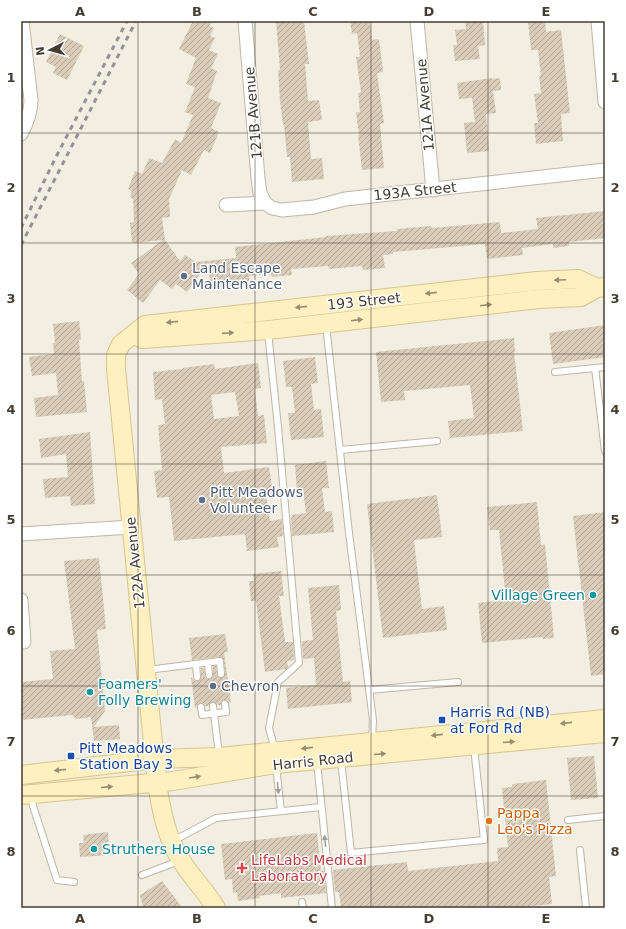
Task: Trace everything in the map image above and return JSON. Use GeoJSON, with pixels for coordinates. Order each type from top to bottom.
{"type":"FeatureCollection","features":[{"type":"Feature","properties":{"kind":"street"},"geometry":{"type":"LineString","coordinates":[[21,134],[31,110],[22,21]]}},
{"type":"Feature","properties":{"kind":"street","name":"121B Avenue"},"geometry":{"type":"LineString","coordinates":[[245,21],[258,178],[260,193],[265,203]]}},
{"type":"Feature","properties":{"kind":"street","name":"121A Avenue"},"geometry":{"type":"LineString","coordinates":[[417,21],[432,190]]}},
{"type":"Feature","properties":{"kind":"street"},"geometry":{"type":"LineString","coordinates":[[598,21],[605,102]]}},
{"type":"Feature","properties":{"kind":"street","name":"193A Street"},"geometry":{"type":"LineString","coordinates":[[226,205],[265,203],[272,208],[282,210],[314,207],[345,199],[605,170]]}},
{"type":"Feature","properties":{"kind":"street","name":"193 Street"},"geometry":{"type":"LineString","coordinates":[[127,340],[145,325],[537,281],[578,279],[601,288]]}},
{"type":"Feature","properties":{"kind":"street","name":"193 Street"},"geometry":{"type":"LineString","coordinates":[[127,340],[268,330],[539,299],[581,297],[601,288]]}},
{"type":"Feature","properties":{"kind":"street","name":"122A Avenue"},"geometry":{"type":"LineString","coordinates":[[127,340],[116,355],[116,369],[157,783],[161,806],[171,841],[180,860],[216,908]]}},
{"type":"Feature","properties":{"kind":"street"},"geometry":{"type":"LineString","coordinates":[[21,534],[131,527]]}},
{"type":"Feature","properties":{"kind":"street"},"geometry":{"type":"LineString","coordinates":[[21,603],[24,642],[21,642]]}},
{"type":"Feature","properties":{"kind":"street","name":"Harris Road"},"geometry":{"type":"LineString","coordinates":[[26,794],[157,783],[276,758],[372,742],[605,719]]}},
{"type":"Feature","properties":{"kind":"street","name":"Harris Road"},"geometry":{"type":"LineString","coordinates":[[21,775],[155,759],[219,757],[316,760],[605,733]]}},
{"type":"Feature","properties":{"kind":"lane"},"geometry":{"type":"LineString","coordinates":[[325,324],[373,720],[372,742]]}},
{"type":"Feature","properties":{"kind":"lane"},"geometry":{"type":"LineString","coordinates":[[268,330],[299,663],[278,682],[269,728],[276,758],[281,811]]}},
{"type":"Feature","properties":{"kind":"lane"},"geometry":{"type":"LineString","coordinates":[[555,372],[605,367]]}},
{"type":"Feature","properties":{"kind":"lane"},"geometry":{"type":"LineString","coordinates":[[595,368],[605,450]]}},
{"type":"Feature","properties":{"kind":"lane"},"geometry":{"type":"LineString","coordinates":[[340,450],[437,441]]}},
{"type":"Feature","properties":{"kind":"lane"},"geometry":{"type":"LineString","coordinates":[[146,670],[220,661],[221,674]]}},
{"type":"Feature","properties":{"kind":"lane"},"geometry":{"type":"LineString","coordinates":[[208,663],[209,675]]}},
{"type":"Feature","properties":{"kind":"lane"},"geometry":{"type":"LineString","coordinates":[[196,664],[197,677]]}},
{"type":"Feature","properties":{"kind":"lane"},"geometry":{"type":"LineString","coordinates":[[369,690],[458,682]]}},
{"type":"Feature","properties":{"kind":"lane"},"geometry":{"type":"LineString","coordinates":[[201,707],[202,715],[214,714],[226,712],[225,704]]}},
{"type":"Feature","properties":{"kind":"lane"},"geometry":{"type":"LineString","coordinates":[[213,706],[219,757]]}},
{"type":"Feature","properties":{"kind":"lane"},"geometry":{"type":"LineString","coordinates":[[340,758],[351,853],[484,840],[474,745]]}},
{"type":"Feature","properties":{"kind":"lane"},"geometry":{"type":"LineString","coordinates":[[316,760],[332,908]]}},
{"type":"Feature","properties":{"kind":"lane"},"geometry":{"type":"LineString","coordinates":[[26,794],[33,806],[57,880],[74,882]]}},
{"type":"Feature","properties":{"kind":"lane"},"geometry":{"type":"LineString","coordinates":[[171,841],[216,818],[321,807]]}},
{"type":"Feature","properties":{"kind":"lane"},"geometry":{"type":"LineString","coordinates":[[568,820],[605,816]]}},
{"type":"Feature","properties":{"kind":"lane"},"geometry":{"type":"LineString","coordinates":[[580,850],[586,908]]}},
{"type":"Feature","properties":{"kind":"lane"},"geometry":{"type":"LineString","coordinates":[[142,875],[180,860]]}},
{"type":"Feature","properties":{"kind":"building"},"geometry":{"type":"Polygon","coordinates":[[[193,21],[212,21],[209,26],[214,28],[210,36],[215,38],[209,50],[218,54],[211,68],[217,71],[208,98],[221,103],[211,128],[219,132],[210,153],[204,150],[191,175],[182,170],[169,199],[170,217],[162,218],[165,240],[180,261],[185,255],[196,262],[236,258],[235,247],[326,236],[397,231],[397,229],[431,226],[432,228],[500,222],[501,233],[538,229],[536,218],[605,211],[605,238],[569,242],[569,246],[553,248],[553,244],[522,248],[523,255],[487,259],[485,244],[393,252],[393,254],[383,255],[385,268],[363,270],[362,266],[329,269],[328,266],[291,269],[292,275],[272,277],[271,274],[249,276],[249,282],[236,283],[236,286],[214,289],[214,283],[210,283],[208,263],[187,292],[176,284],[172,289],[160,280],[143,303],[127,290],[139,274],[131,263],[163,240],[132,243],[130,223],[134,222],[133,199],[130,197],[132,191],[128,189],[135,171],[142,174],[149,158],[162,163],[175,139],[181,143],[193,115],[185,112],[195,87],[186,84],[196,58],[179,49],[193,21]]]}},
{"type":"Feature","properties":{"kind":"building"},"geometry":{"type":"Polygon","coordinates":[[[276,21],[304,21],[309,64],[305,64],[308,101],[319,100],[322,120],[308,122],[311,159],[322,158],[324,179],[292,182],[290,157],[287,157],[280,101],[278,70],[280,70],[276,21]]]}},
{"type":"Feature","properties":{"kind":"building"},"geometry":{"type":"Polygon","coordinates":[[[350,21],[370,21],[372,40],[379,39],[383,72],[377,73],[384,123],[380,124],[384,168],[362,170],[356,112],[360,112],[358,93],[361,92],[356,57],[360,57],[357,33],[352,34],[350,21]]]}},
{"type":"Feature","properties":{"kind":"building"},"geometry":{"type":"Polygon","coordinates":[[[465,21],[483,21],[485,45],[478,46],[480,59],[455,61],[453,45],[457,45],[455,30],[466,29],[465,21]]]}},
{"type":"Feature","properties":{"kind":"building"},"geometry":{"type":"Polygon","coordinates":[[[528,21],[545,21],[546,32],[561,30],[570,113],[561,114],[563,141],[536,144],[534,123],[538,123],[534,94],[541,93],[539,76],[541,76],[538,50],[531,50],[528,21]]]}},
{"type":"Feature","properties":{"kind":"building"},"geometry":{"type":"Polygon","coordinates":[[[60,34],[84,46],[67,80],[53,73],[56,67],[46,62],[60,34]]]}},
{"type":"Feature","properties":{"kind":"building"},"geometry":{"type":"Polygon","coordinates":[[[500,78],[501,90],[493,91],[496,113],[486,114],[489,151],[467,153],[464,123],[475,122],[472,98],[459,99],[457,83],[500,78]]]}},
{"type":"Feature","properties":{"kind":"building"},"geometry":{"type":"Polygon","coordinates":[[[79,321],[82,381],[84,381],[87,412],[36,417],[34,398],[58,395],[56,373],[32,376],[29,357],[54,354],[53,343],[55,343],[53,324],[79,321]]]}},
{"type":"Feature","properties":{"kind":"building"},"geometry":{"type":"Polygon","coordinates":[[[605,325],[605,357],[553,364],[549,333],[605,325]]]}},
{"type":"Feature","properties":{"kind":"building"},"geometry":{"type":"Polygon","coordinates":[[[514,338],[514,352],[523,431],[450,438],[448,421],[474,418],[470,385],[404,391],[405,400],[381,402],[376,352],[514,338]]]}},
{"type":"Feature","properties":{"kind":"building"},"geometry":{"type":"Polygon","coordinates":[[[315,357],[318,383],[311,384],[314,410],[321,409],[324,437],[291,440],[288,413],[295,413],[292,387],[286,387],[283,361],[315,357]]]}},
{"type":"Feature","properties":{"kind":"building"},"geometry":{"type":"Polygon","coordinates":[[[258,363],[261,388],[255,389],[258,416],[264,415],[267,443],[221,447],[224,473],[269,467],[273,494],[266,494],[270,521],[282,519],[283,536],[277,537],[279,547],[247,551],[245,534],[174,541],[169,497],[157,498],[154,471],[162,470],[158,425],[165,424],[162,399],[155,400],[153,372],[214,364],[215,369],[258,363]],[[235,392],[211,395],[214,419],[239,416],[235,392]]]}},
{"type":"Feature","properties":{"kind":"building"},"geometry":{"type":"Polygon","coordinates":[[[90,432],[95,504],[71,506],[70,496],[45,498],[43,479],[68,477],[66,454],[41,458],[39,439],[90,432]]]}},
{"type":"Feature","properties":{"kind":"building"},"geometry":{"type":"Polygon","coordinates":[[[326,461],[329,488],[322,488],[325,512],[332,511],[334,532],[292,536],[292,515],[306,513],[303,490],[297,491],[295,465],[326,461]]]}},
{"type":"Feature","properties":{"kind":"building"},"geometry":{"type":"Polygon","coordinates":[[[437,495],[442,537],[414,540],[422,609],[444,606],[447,630],[383,638],[367,504],[437,495]]]}},
{"type":"Feature","properties":{"kind":"building"},"geometry":{"type":"Polygon","coordinates":[[[537,502],[541,545],[545,544],[554,638],[543,639],[542,637],[482,643],[478,603],[506,600],[499,530],[490,530],[487,507],[537,502]]]}},
{"type":"Feature","properties":{"kind":"building","name":"Village Green"},"geometry":{"type":"Polygon","coordinates":[[[605,512],[605,674],[591,676],[573,516],[605,512]]]}},
{"type":"Feature","properties":{"kind":"building"},"geometry":{"type":"Polygon","coordinates":[[[99,558],[106,629],[97,630],[105,711],[94,727],[119,725],[120,739],[94,741],[91,717],[76,719],[72,715],[21,720],[21,682],[53,679],[50,651],[75,649],[64,561],[99,558]]]}},
{"type":"Feature","properties":{"kind":"building"},"geometry":{"type":"Polygon","coordinates":[[[281,571],[284,596],[279,596],[285,642],[293,642],[294,660],[287,661],[288,667],[286,669],[265,672],[256,601],[251,601],[249,581],[254,581],[253,574],[281,571]]]}},
{"type":"Feature","properties":{"kind":"building"},"geometry":{"type":"Polygon","coordinates":[[[339,585],[341,610],[336,611],[343,682],[350,681],[352,702],[288,709],[286,688],[316,685],[314,658],[303,659],[302,641],[313,640],[308,588],[339,585]]]}},
{"type":"Feature","properties":{"kind":"building"},"geometry":{"type":"Polygon","coordinates":[[[225,634],[228,652],[224,652],[231,703],[224,700],[221,702],[221,705],[217,705],[215,702],[212,702],[209,706],[205,706],[203,703],[200,703],[195,708],[191,677],[195,681],[200,680],[201,668],[204,668],[205,677],[207,679],[211,679],[213,675],[213,666],[216,666],[217,676],[219,678],[223,678],[225,674],[224,661],[223,658],[219,657],[192,660],[189,638],[225,634]]]}},
{"type":"Feature","properties":{"kind":"building"},"geometry":{"type":"Polygon","coordinates":[[[594,756],[598,798],[571,800],[567,758],[594,756]]]}},
{"type":"Feature","properties":{"kind":"building"},"geometry":{"type":"Polygon","coordinates":[[[546,780],[556,876],[549,877],[552,904],[512,908],[341,908],[339,892],[335,892],[333,870],[407,862],[408,871],[498,861],[497,848],[508,847],[502,788],[512,787],[512,784],[546,780]]]}},
{"type":"Feature","properties":{"kind":"building","name":"Struthers House"},"geometry":{"type":"Polygon","coordinates":[[[108,832],[109,855],[80,857],[79,843],[84,843],[83,835],[108,832]]]}},
{"type":"Feature","properties":{"kind":"building"},"geometry":{"type":"Polygon","coordinates":[[[317,833],[321,871],[324,871],[326,893],[281,898],[281,893],[238,901],[237,892],[233,893],[232,879],[225,880],[221,844],[317,833]]]}},
{"type":"Feature","properties":{"kind":"building"},"geometry":{"type":"Polygon","coordinates":[[[162,881],[181,906],[143,908],[140,895],[162,881]]]}},
{"type":"Feature","properties":{"kind":"railway"},"geometry":{"type":"LineString","coordinates":[[21,228],[57,155],[127,21]]}},
{"type":"Feature","properties":{"kind":"railway"},"geometry":{"type":"LineString","coordinates":[[21,245],[136,21]]}},
{"type":"Feature","properties":{"kind":"place","name":"Land Escape Maintenance"},"geometry":{"type":"Point","coordinates":[184,276]}},
{"type":"Feature","properties":{"kind":"place","name":"Pitt Meadows Volunteer"},"geometry":{"type":"Point","coordinates":[202,500]}},
{"type":"Feature","properties":{"kind":"place","name":"Village Green"},"geometry":{"type":"Point","coordinates":[593,595]}},
{"type":"Feature","properties":{"kind":"place","name":"Chevron"},"geometry":{"type":"Point","coordinates":[213,686]}},
{"type":"Feature","properties":{"kind":"place","name":"Foamers' Folly Brewing"},"geometry":{"type":"Point","coordinates":[90,692]}},
{"type":"Feature","properties":{"kind":"place","name":"Harris Rd (NB) at Ford Rd"},"geometry":{"type":"Point","coordinates":[442,720]}},
{"type":"Feature","properties":{"kind":"place","name":"Pitt Meadows Station Bay 3"},"geometry":{"type":"Point","coordinates":[71,756]}},
{"type":"Feature","properties":{"kind":"place","name":"Pappa Leo's Pizza"},"geometry":{"type":"Point","coordinates":[489,821]}},
{"type":"Feature","properties":{"kind":"place","name":"Struthers House"},"geometry":{"type":"Point","coordinates":[94,849]}},
{"type":"Feature","properties":{"kind":"place","name":"LifeLabs Medical Laboratory"},"geometry":{"type":"Point","coordinates":[242,868]}}]}
